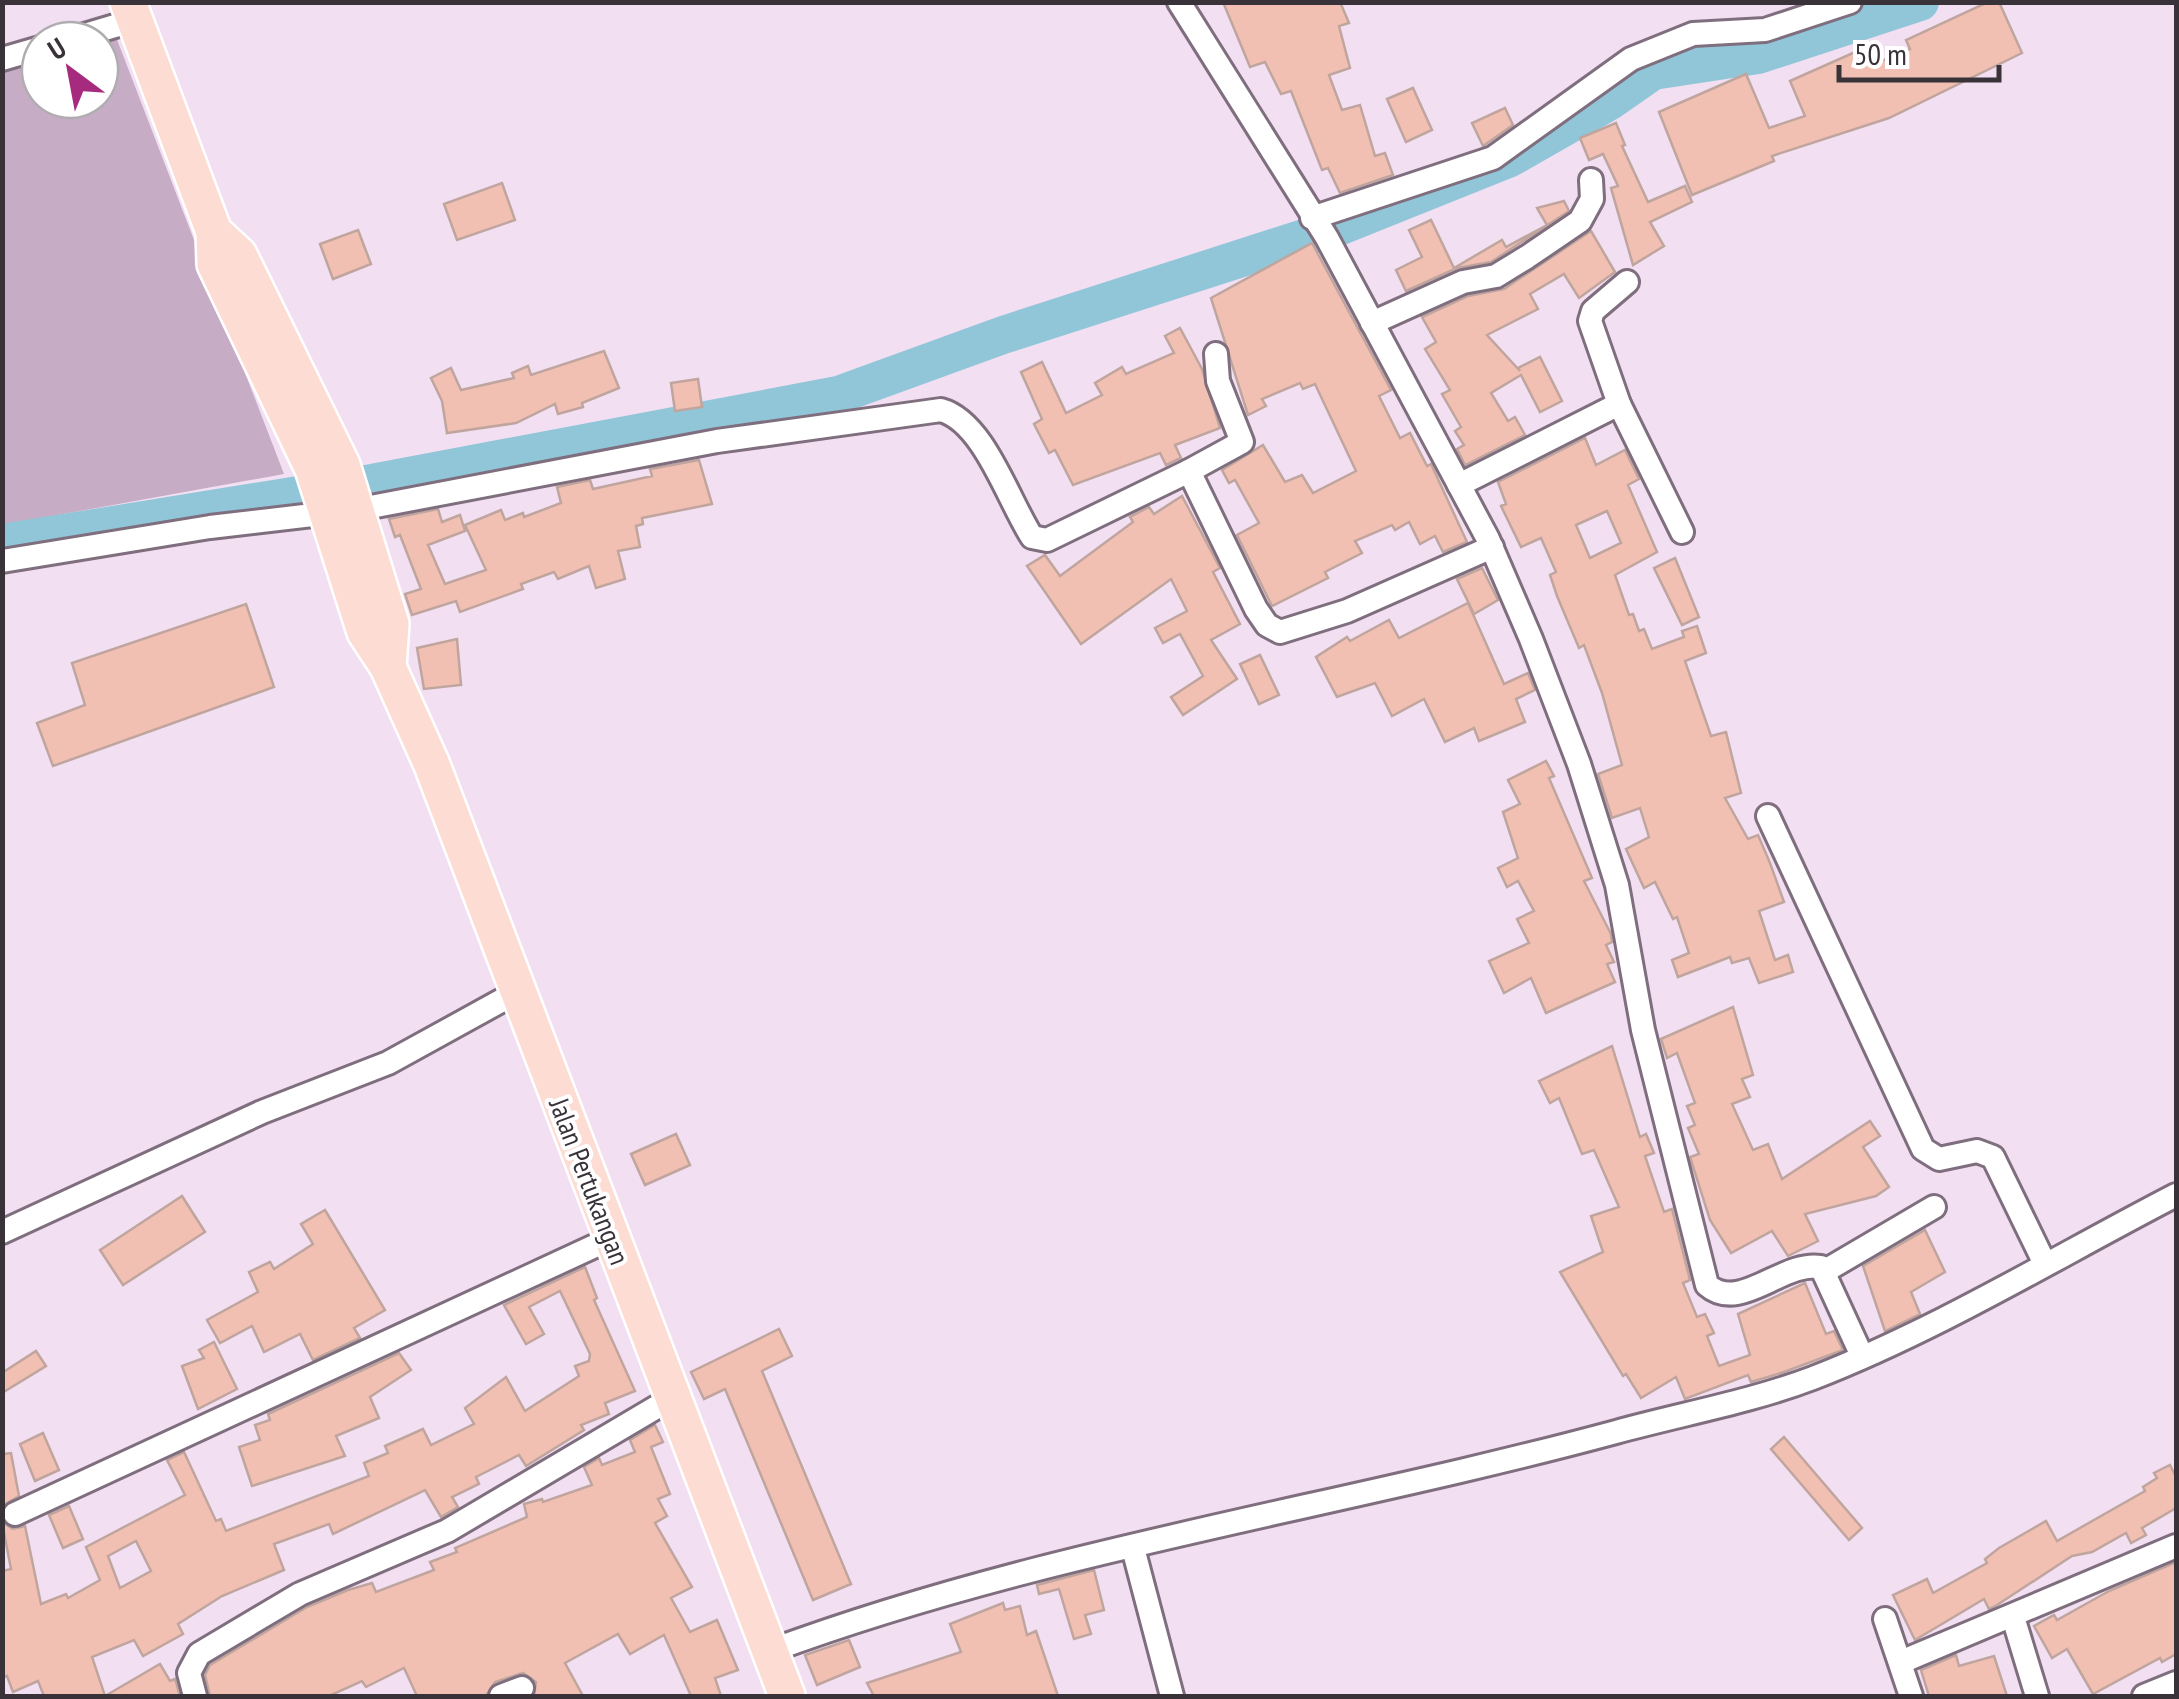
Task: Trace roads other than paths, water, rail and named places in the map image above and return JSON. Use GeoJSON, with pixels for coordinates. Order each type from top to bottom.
{"type":"FeatureCollection","features":[{"type":"Feature","properties":{"kind":"main road","name":"Jalan Pertukangan"},"geometry":{"type":"LineString","coordinates":[[132,12],[214,232],[215,264],[335,492],[391,624],[388,667],[432,766],[788,1696]]}},
{"type":"Feature","properties":{"kind":"street"},"geometry":{"type":"LineString","coordinates":[[1179,2],[1320,228],[1492,547],[1579,764],[1617,884],[1643,1030],[1707,1285],[1717,1294],[1732,1296],[1806,1264],[1825,1271],[1862,1356]]}},
{"type":"Feature","properties":{"kind":"street"},"geometry":{"type":"LineString","coordinates":[[1320,228],[1493,158],[1631,59],[1693,34],[1766,30],[1850,2]]}},
{"type":"Feature","properties":{"kind":"street"},"geometry":{"type":"LineString","coordinates":[[1372,323],[1462,282],[1496,276],[1527,257],[1580,221],[1592,199],[1591,180]]}},
{"type":"Feature","properties":{"kind":"street"},"geometry":{"type":"LineString","coordinates":[[1628,282],[1593,311],[1590,322],[1620,404],[1682,532]]}},
{"type":"Feature","properties":{"kind":"street"},"geometry":{"type":"LineString","coordinates":[[2,561],[210,527],[335,492],[941,410],[957,414],[977,436],[1032,537],[1047,540],[1242,442],[1218,381],[1216,354]]}},
{"type":"Feature","properties":{"kind":"street"},"geometry":{"type":"LineString","coordinates":[[1459,485],[1620,404]]}},
{"type":"Feature","properties":{"kind":"street"},"geometry":{"type":"LineString","coordinates":[[1189,471],[1256,609],[1267,626],[1280,632],[1347,611],[1492,547]]}},
{"type":"Feature","properties":{"kind":"street"},"geometry":{"type":"LineString","coordinates":[[1768,816],[1923,1149],[1940,1159],[1978,1151],[1992,1157],[2045,1264]]}},
{"type":"Feature","properties":{"kind":"street"},"geometry":{"type":"LineString","coordinates":[[2,1232],[262,1112],[388,1062],[517,992]]}},
{"type":"Feature","properties":{"kind":"street"},"geometry":{"type":"LineString","coordinates":[[770,1651],[924,1599],[1518,1458],[1810,1379],[2176,1195]]}},
{"type":"Feature","properties":{"kind":"street"},"geometry":{"type":"LineString","coordinates":[[1825,1271],[1934,1207]]}},
{"type":"Feature","properties":{"kind":"street"},"geometry":{"type":"LineString","coordinates":[[14,1514],[612,1238]]}},
{"type":"Feature","properties":{"kind":"street"},"geometry":{"type":"LineString","coordinates":[[195,1696],[189,1673],[199,1654],[300,1594],[447,1532],[672,1398]]}},
{"type":"Feature","properties":{"kind":"street"},"geometry":{"type":"LineString","coordinates":[[1901,1662],[2176,1546]]}},
{"type":"Feature","properties":{"kind":"street"},"geometry":{"type":"LineString","coordinates":[[1133,1548],[1172,1696]]}},
{"type":"Feature","properties":{"kind":"street"},"geometry":{"type":"LineString","coordinates":[[2013,1617],[2037,1696]]}},
{"type":"Feature","properties":{"kind":"street"},"geometry":{"type":"LineString","coordinates":[[1885,1619],[1911,1696]]}},
{"type":"Feature","properties":{"kind":"street"},"geometry":{"type":"LineString","coordinates":[[2144,1696],[2176,1683]]}},
{"type":"Feature","properties":{"kind":"waterway"},"geometry":{"type":"LineString","coordinates":[[2,543],[372,483],[838,395],[1003,335],[1338,227],[1510,158],[1610,101],[1653,71],[1758,55],[1920,2]]}}]}
